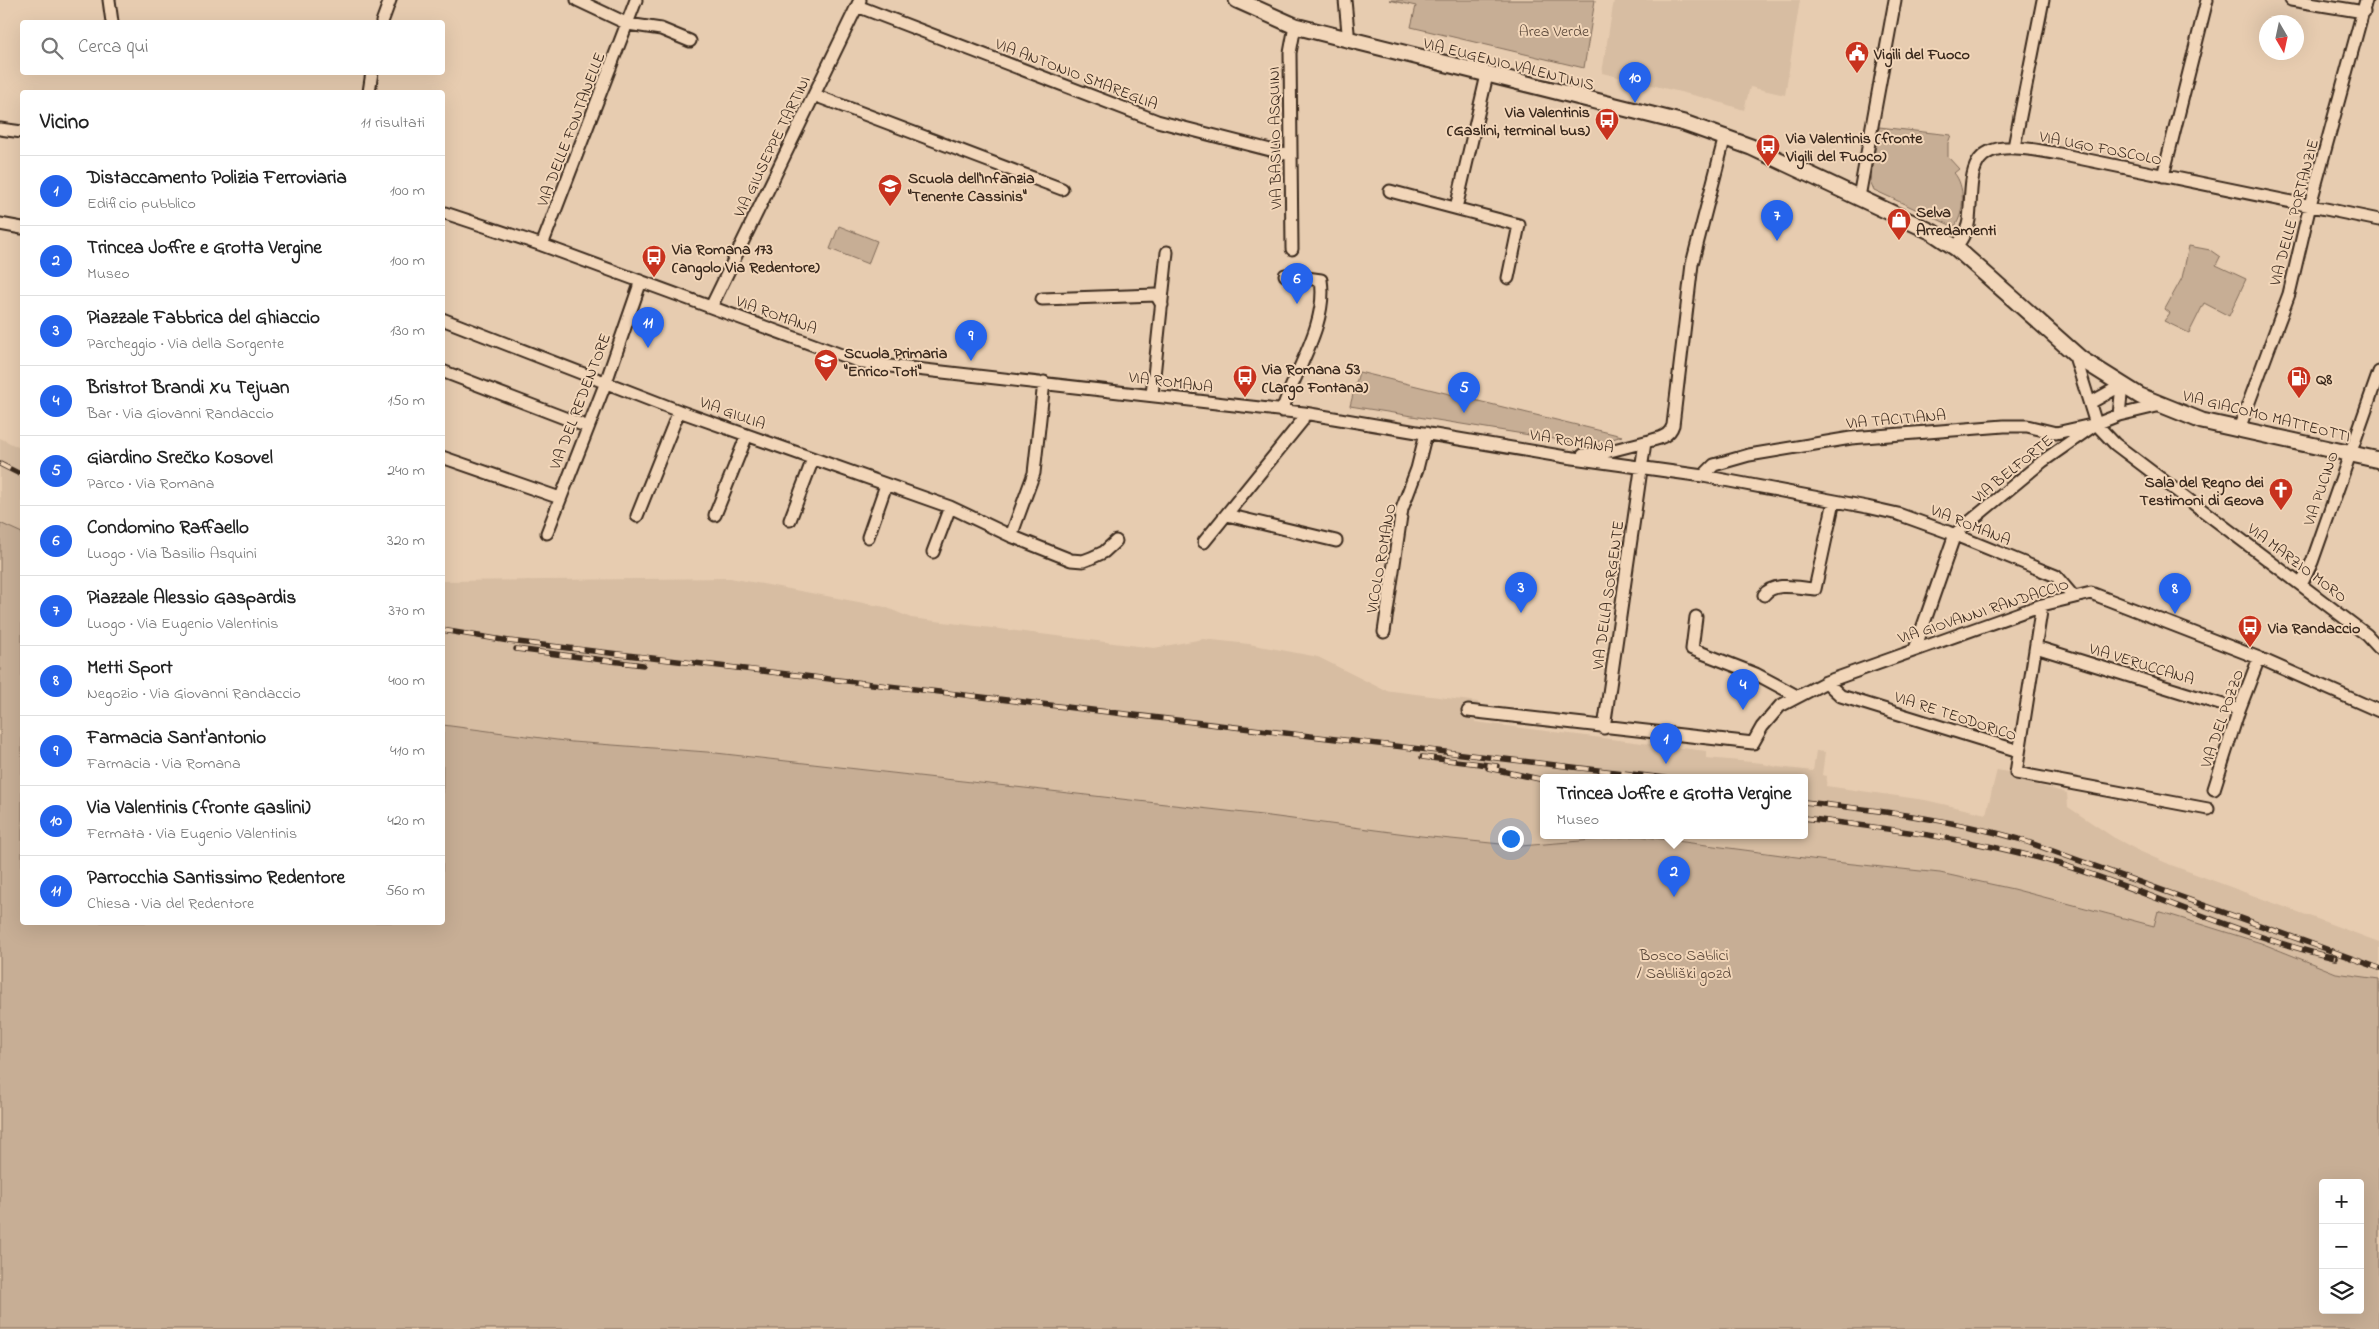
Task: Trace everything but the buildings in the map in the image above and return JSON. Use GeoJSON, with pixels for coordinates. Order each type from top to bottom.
{"type":"FeatureCollection","features":[{"type":"Feature","properties":{"kind":"main road","name":"VIA EUGENIO VALENTINIS"},"geometry":{"type":"LineString","coordinates":[[1237,0],[1295,26],[1684,123],[1725,136],[1932,232],[1956,248],[2073,352],[2100,372],[2122,385]]}},
{"type":"Feature","properties":{"kind":"main road","name":"VIA GIACOMO MATTEOTTI"},"geometry":{"type":"LineString","coordinates":[[2122,385],[2161,405],[2202,421],[2379,460]]}},
{"type":"Feature","properties":{"kind":"street"},"geometry":{"type":"LineString","coordinates":[[109,0],[112,20]]}},
{"type":"Feature","properties":{"kind":"street"},"geometry":{"type":"LineString","coordinates":[[383,20],[390,0]]}},
{"type":"Feature","properties":{"kind":"street"},"geometry":{"type":"LineString","coordinates":[[577,0],[628,24],[661,28],[690,40]]}},
{"type":"Feature","properties":{"kind":"street","name":"VIA DELLE FONTANELLE"},"geometry":{"type":"LineString","coordinates":[[542,245],[636,0]]}},
{"type":"Feature","properties":{"kind":"street"},"geometry":{"type":"LineString","coordinates":[[1346,0],[1347,40]]}},
{"type":"Feature","properties":{"kind":"street"},"geometry":{"type":"LineString","coordinates":[[1859,197],[1895,0]]}},
{"type":"Feature","properties":{"kind":"street"},"geometry":{"type":"LineString","coordinates":[[2014,148],[2044,0]]}},
{"type":"Feature","properties":{"kind":"street"},"geometry":{"type":"LineString","coordinates":[[2163,176],[2207,0]]}},
{"type":"Feature","properties":{"kind":"street"},"geometry":{"type":"LineString","coordinates":[[2291,0],[2365,6]]}},
{"type":"Feature","properties":{"kind":"street","name":"VIA GIUSEPPE TARTINI"},"geometry":{"type":"LineString","coordinates":[[711,307],[858,3]]}},
{"type":"Feature","properties":{"kind":"street","name":"VIA ANTONIO SMAREGLIA"},"geometry":{"type":"LineString","coordinates":[[858,3],[1157,121],[1290,155]]}},
{"type":"Feature","properties":{"kind":"street","name":"VIA DELLE PORTANZIE"},"geometry":{"type":"LineString","coordinates":[[2239,429],[2288,294],[2310,205],[2365,6]]}},
{"type":"Feature","properties":{"kind":"street","name":"VIA BASILIO ASQUINI"},"geometry":{"type":"LineString","coordinates":[[1292,249],[1290,53],[1295,26]]}},
{"type":"Feature","properties":{"kind":"street"},"geometry":{"type":"LineString","coordinates":[[369,90],[372,75]]}},
{"type":"Feature","properties":{"kind":"street"},"geometry":{"type":"LineString","coordinates":[[1456,208],[1487,75]]}},
{"type":"Feature","properties":{"kind":"street"},"geometry":{"type":"LineString","coordinates":[[814,95],[1062,189]]}},
{"type":"Feature","properties":{"kind":"street"},"geometry":{"type":"LineString","coordinates":[[0,129],[20,132]]}},
{"type":"Feature","properties":{"kind":"street"},"geometry":{"type":"LineString","coordinates":[[1566,456],[1606,452],[1665,436],[1671,432],[1692,264],[1725,136]]}},
{"type":"Feature","properties":{"kind":"street","name":"VIA UGO FOSCOLO"},"geometry":{"type":"LineString","coordinates":[[1956,248],[1969,222],[1973,168],[1989,151],[2014,148],[2054,153],[2379,220]]}},
{"type":"Feature","properties":{"kind":"street"},"geometry":{"type":"LineString","coordinates":[[1390,191],[1519,225],[1508,278]]}},
{"type":"Feature","properties":{"kind":"street","name":"VIA ROMANA"},"geometry":{"type":"LineString","coordinates":[[445,213],[542,245],[863,363],[1044,382],[1304,413],[1566,456],[1704,476],[1834,501],[1898,514],[1955,534],[2056,576],[2073,596]]}},
{"type":"Feature","properties":{"kind":"street"},"geometry":{"type":"LineString","coordinates":[[0,224],[20,228]]}},
{"type":"Feature","properties":{"kind":"street"},"geometry":{"type":"LineString","coordinates":[[1152,395],[1168,252]]}},
{"type":"Feature","properties":{"kind":"street"},"geometry":{"type":"LineString","coordinates":[[1282,411],[1317,321],[1322,288],[1320,280],[1285,275]]}},
{"type":"Feature","properties":{"kind":"street","name":"VIA DEL REDENTORE"},"geometry":{"type":"LineString","coordinates":[[547,533],[606,382],[641,281]]}},
{"type":"Feature","properties":{"kind":"street"},"geometry":{"type":"LineString","coordinates":[[1042,300],[1156,295],[1162,305]]}},
{"type":"Feature","properties":{"kind":"street","name":"VIA GIULIA"},"geometry":{"type":"LineString","coordinates":[[445,320],[679,411],[950,508],[1011,536],[1071,560],[1083,561],[1104,552],[1116,540]]}},
{"type":"Feature","properties":{"kind":"street","name":"VIA MARZIO MORO"},"geometry":{"type":"LineString","coordinates":[[2073,352],[2096,424],[2122,450],[2367,635],[2379,648]]}},
{"type":"Feature","properties":{"kind":"street"},"geometry":{"type":"LineString","coordinates":[[445,372],[588,427]]}},
{"type":"Feature","properties":{"kind":"street","name":"VIA PUCINO"},"geometry":{"type":"LineString","coordinates":[[2301,585],[2312,562],[2379,372]]}},
{"type":"Feature","properties":{"kind":"street"},"geometry":{"type":"LineString","coordinates":[[1011,536],[1034,473],[1044,382]]}},
{"type":"Feature","properties":{"kind":"street"},"geometry":{"type":"LineString","coordinates":[[2090,403],[2122,385]]}},
{"type":"Feature","properties":{"kind":"street"},"geometry":{"type":"LineString","coordinates":[[2119,415],[2122,385]]}},
{"type":"Feature","properties":{"kind":"street","name":"VIA BELFORTE"},"geometry":{"type":"LineString","coordinates":[[1955,534],[2043,461],[2096,424],[2119,415],[2161,405]]}},
{"type":"Feature","properties":{"kind":"street"},"geometry":{"type":"LineString","coordinates":[[637,516],[679,411]]}},
{"type":"Feature","properties":{"kind":"street"},"geometry":{"type":"LineString","coordinates":[[1204,542],[1302,421],[1304,413]]}},
{"type":"Feature","properties":{"kind":"street","name":"VIA TACITIANA"},"geometry":{"type":"LineString","coordinates":[[1704,476],[1714,465],[1749,455],[1851,438],[2004,426],[2027,426],[2056,433],[2096,424]]}},
{"type":"Feature","properties":{"kind":"street","name":"VICOLO ROMANO"},"geometry":{"type":"LineString","coordinates":[[1384,632],[1402,509],[1417,469],[1426,433]]}},
{"type":"Feature","properties":{"kind":"street"},"geometry":{"type":"LineString","coordinates":[[715,515],[747,435]]}},
{"type":"Feature","properties":{"kind":"street","name":"VIA DELLA SORGENTE"},"geometry":{"type":"LineString","coordinates":[[1604,728],[1644,442]]}},
{"type":"Feature","properties":{"kind":"street"},"geometry":{"type":"LineString","coordinates":[[445,458],[560,498]]}},
{"type":"Feature","properties":{"kind":"street"},"geometry":{"type":"LineString","coordinates":[[790,520],[813,459]]}},
{"type":"Feature","properties":{"kind":"street"},"geometry":{"type":"LineString","coordinates":[[868,537],[886,485]]}},
{"type":"Feature","properties":{"kind":"street"},"geometry":{"type":"LineString","coordinates":[[1764,595],[1768,589],[1776,586],[1815,589],[1834,501]]}},
{"type":"Feature","properties":{"kind":"street"},"geometry":{"type":"LineString","coordinates":[[933,552],[950,508]]}},
{"type":"Feature","properties":{"kind":"street"},"geometry":{"type":"LineString","coordinates":[[1227,515],[1336,540]]}},
{"type":"Feature","properties":{"kind":"street"},"geometry":{"type":"LineString","coordinates":[[1915,649],[1955,534]]}},
{"type":"Feature","properties":{"kind":"street","name":"VIA GIOVANNI RANDACCIO"},"geometry":{"type":"LineString","coordinates":[[1604,728],[1753,743],[1762,727],[1780,706],[1826,682],[2042,605],[2091,593],[2259,658],[2379,711]]}},
{"type":"Feature","properties":{"kind":"street"},"geometry":{"type":"LineString","coordinates":[[2019,751],[2042,605]]}},
{"type":"Feature","properties":{"kind":"street"},"geometry":{"type":"LineString","coordinates":[[1696,617],[1692,649],[1756,674],[1797,696]]}},
{"type":"Feature","properties":{"kind":"street","name":"VIA VERUCCANA"},"geometry":{"type":"LineString","coordinates":[[2036,647],[2239,710]]}},
{"type":"Feature","properties":{"kind":"street","name":"VIA DEL POZZO"},"geometry":{"type":"LineString","coordinates":[[2214,789],[2239,710],[2259,658]]}},
{"type":"Feature","properties":{"kind":"street","name":"VIA RE TEODORICO"},"geometry":{"type":"LineString","coordinates":[[1826,682],[1841,696],[2019,751],[2016,773],[2208,809]]}},
{"type":"Feature","properties":{"kind":"street"},"geometry":{"type":"LineString","coordinates":[[1468,711],[1604,728]]}},
{"type":"Feature","properties":{"kind":"shaded area"},"geometry":{"type":"Polygon","coordinates":[[[1614,0],[1800,0],[1785,95],[1750,87],[1744,110],[1709,99],[1602,73],[1614,0]]]}},
{"type":"Feature","properties":{"kind":"shaded area"},"geometry":{"type":"Polygon","coordinates":[[[0,438],[20,448],[20,532],[0,523],[0,438]]]}},
{"type":"Feature","properties":{"kind":"shaded area"},"geometry":{"type":"Polygon","coordinates":[[[730,578],[885,607],[911,618],[1154,648],[1203,639],[1249,644],[1318,657],[1384,690],[1478,702],[1475,722],[1706,751],[1706,758],[1763,763],[1778,767],[1813,771],[1816,751],[1825,752],[1822,775],[1827,776],[1826,786],[1925,800],[1986,814],[1997,770],[2008,772],[2014,779],[2067,793],[2068,807],[2113,837],[2139,851],[2171,865],[2379,942],[2379,979],[2336,973],[2261,943],[2158,912],[2154,926],[2013,889],[1940,873],[1834,862],[1662,839],[1808,839],[1808,774],[1540,774],[1540,839],[1596,839],[1522,846],[1421,836],[1262,815],[707,752],[572,742],[445,725],[445,581],[730,578]]]}},
{"type":"Feature","properties":{"kind":"green space","name":"Area Verde"},"geometry":{"type":"Polygon","coordinates":[[[1389,0],[1595,0],[1584,68],[1411,27],[1416,6],[1389,0]]]}},
{"type":"Feature","properties":{"kind":"green space"},"geometry":{"type":"Polygon","coordinates":[[[1879,127],[1951,135],[1948,143],[1948,157],[1959,169],[1954,173],[1958,178],[1962,191],[1961,214],[1955,226],[1874,190],[1870,181],[1879,127]]]}},
{"type":"Feature","properties":{"kind":"green space"},"geometry":{"type":"Polygon","coordinates":[[[839,226],[877,241],[868,264],[830,249],[839,226]]]}},
{"type":"Feature","properties":{"kind":"green space"},"geometry":{"type":"Polygon","coordinates":[[[2189,246],[2210,250],[2220,257],[2216,265],[2246,279],[2229,316],[2204,303],[2189,333],[2164,321],[2170,313],[2165,309],[2182,278],[2189,246]]]}},
{"type":"Feature","properties":{"kind":"green space"},"geometry":{"type":"Polygon","coordinates":[[[1359,372],[1622,436],[1603,442],[1580,438],[1579,443],[1350,406],[1359,372]]]}},
{"type":"Feature","properties":{"kind":"green space","name":"Bosco Sablici / Sabliški gozd"},"geometry":{"type":"Polygon","coordinates":[[[0,523],[20,532],[20,925],[445,925],[445,725],[572,742],[707,752],[1262,815],[1421,836],[1521,846],[1604,839],[1662,839],[1834,862],[1940,873],[2013,889],[2154,926],[2158,911],[2261,943],[2336,973],[2379,979],[2379,1329],[0,1329],[0,523]]]}},
{"type":"Feature","properties":{"kind":"railway"},"geometry":{"type":"LineString","coordinates":[[0,464],[20,474]]}},
{"type":"Feature","properties":{"kind":"railway"},"geometry":{"type":"LineString","coordinates":[[445,630],[509,641],[1631,774]]}},
{"type":"Feature","properties":{"kind":"railway"},"geometry":{"type":"LineString","coordinates":[[516,649],[643,665]]}},
{"type":"Feature","properties":{"kind":"railway"},"geometry":{"type":"LineString","coordinates":[[1422,757],[1497,766]]}},
{"type":"Feature","properties":{"kind":"railway"},"geometry":{"type":"LineString","coordinates":[[1488,768],[1540,779]]}},
{"type":"Feature","properties":{"kind":"railway"},"geometry":{"type":"LineString","coordinates":[[1808,802],[1939,821],[2019,839],[2379,968]]}},
{"type":"Feature","properties":{"kind":"railway"},"geometry":{"type":"LineString","coordinates":[[1808,818],[1965,841],[2029,855],[2095,875],[2265,938],[2335,958]]}},
{"type":"Feature","properties":{"kind":"place","name":"Vigili del Fuoco"},"geometry":{"type":"Point","coordinates":[1857,74]}},
{"type":"Feature","properties":{"kind":"place","name":"Via Valentinis (fronte Gaslini)"},"geometry":{"type":"Point","coordinates":[1635,103]}},
{"type":"Feature","properties":{"kind":"place","name":"Via Valentinis (Gaslini, terminal bus)"},"geometry":{"type":"Point","coordinates":[1607,141]}},
{"type":"Feature","properties":{"kind":"place","name":"Via Valentinis (fronte Vigili del Fuoco)"},"geometry":{"type":"Point","coordinates":[1768,167]}},
{"type":"Feature","properties":{"kind":"place","name":"Scuola dell'Infanzia \"Tenente Cassinis\""},"geometry":{"type":"Point","coordinates":[890,207]}},
{"type":"Feature","properties":{"kind":"place","name":"Piazzale Alessio Gaspardis"},"geometry":{"type":"Point","coordinates":[1777,241]}},
{"type":"Feature","properties":{"kind":"place","name":"Selva Arredamenti"},"geometry":{"type":"Point","coordinates":[1899,241]}},
{"type":"Feature","properties":{"kind":"place","name":"Via Romana 173 (angolo Via Redentore)"},"geometry":{"type":"Point","coordinates":[654,278]}},
{"type":"Feature","properties":{"kind":"place","name":"Condomino Raffaello"},"geometry":{"type":"Point","coordinates":[1297,304]}},
{"type":"Feature","properties":{"kind":"place","name":"Parrocchia Santissimo Redentore"},"geometry":{"type":"Point","coordinates":[648,348]}},
{"type":"Feature","properties":{"kind":"place","name":"Farmacia Sant'antonio"},"geometry":{"type":"Point","coordinates":[971,361]}},
{"type":"Feature","properties":{"kind":"place","name":"Scuola Primaria \"Enrico Toti\""},"geometry":{"type":"Point","coordinates":[826,382]}},
{"type":"Feature","properties":{"kind":"place","name":"Via Romana 53 (Largo Fontana)"},"geometry":{"type":"Point","coordinates":[1245,398]}},
{"type":"Feature","properties":{"kind":"place","name":"Q8"},"geometry":{"type":"Point","coordinates":[2299,399]}},
{"type":"Feature","properties":{"kind":"place","name":"Giardino Srečko Kosovel"},"geometry":{"type":"Point","coordinates":[1464,413]}},
{"type":"Feature","properties":{"kind":"place","name":"Sala del Regno dei Testimoni di Geova"},"geometry":{"type":"Point","coordinates":[2281,511]}},
{"type":"Feature","properties":{"kind":"place","name":"Piazzale Fabbrica del Ghiaccio"},"geometry":{"type":"Point","coordinates":[1521,613]}},
{"type":"Feature","properties":{"kind":"place","name":"Metti Sport"},"geometry":{"type":"Point","coordinates":[2175,614]}},
{"type":"Feature","properties":{"kind":"place","name":"Via Randaccio"},"geometry":{"type":"Point","coordinates":[2250,648]}},
{"type":"Feature","properties":{"kind":"place","name":"Bristrot Brandi Xu Tejuan"},"geometry":{"type":"Point","coordinates":[1743,710]}},
{"type":"Feature","properties":{"kind":"place","name":"Distaccamento Polizia Ferroviaria"},"geometry":{"type":"Point","coordinates":[1666,764]}},
{"type":"Feature","properties":{"kind":"place","name":"Trincea Joffre e Grotta Vergine"},"geometry":{"type":"Point","coordinates":[1674,897]}}]}
